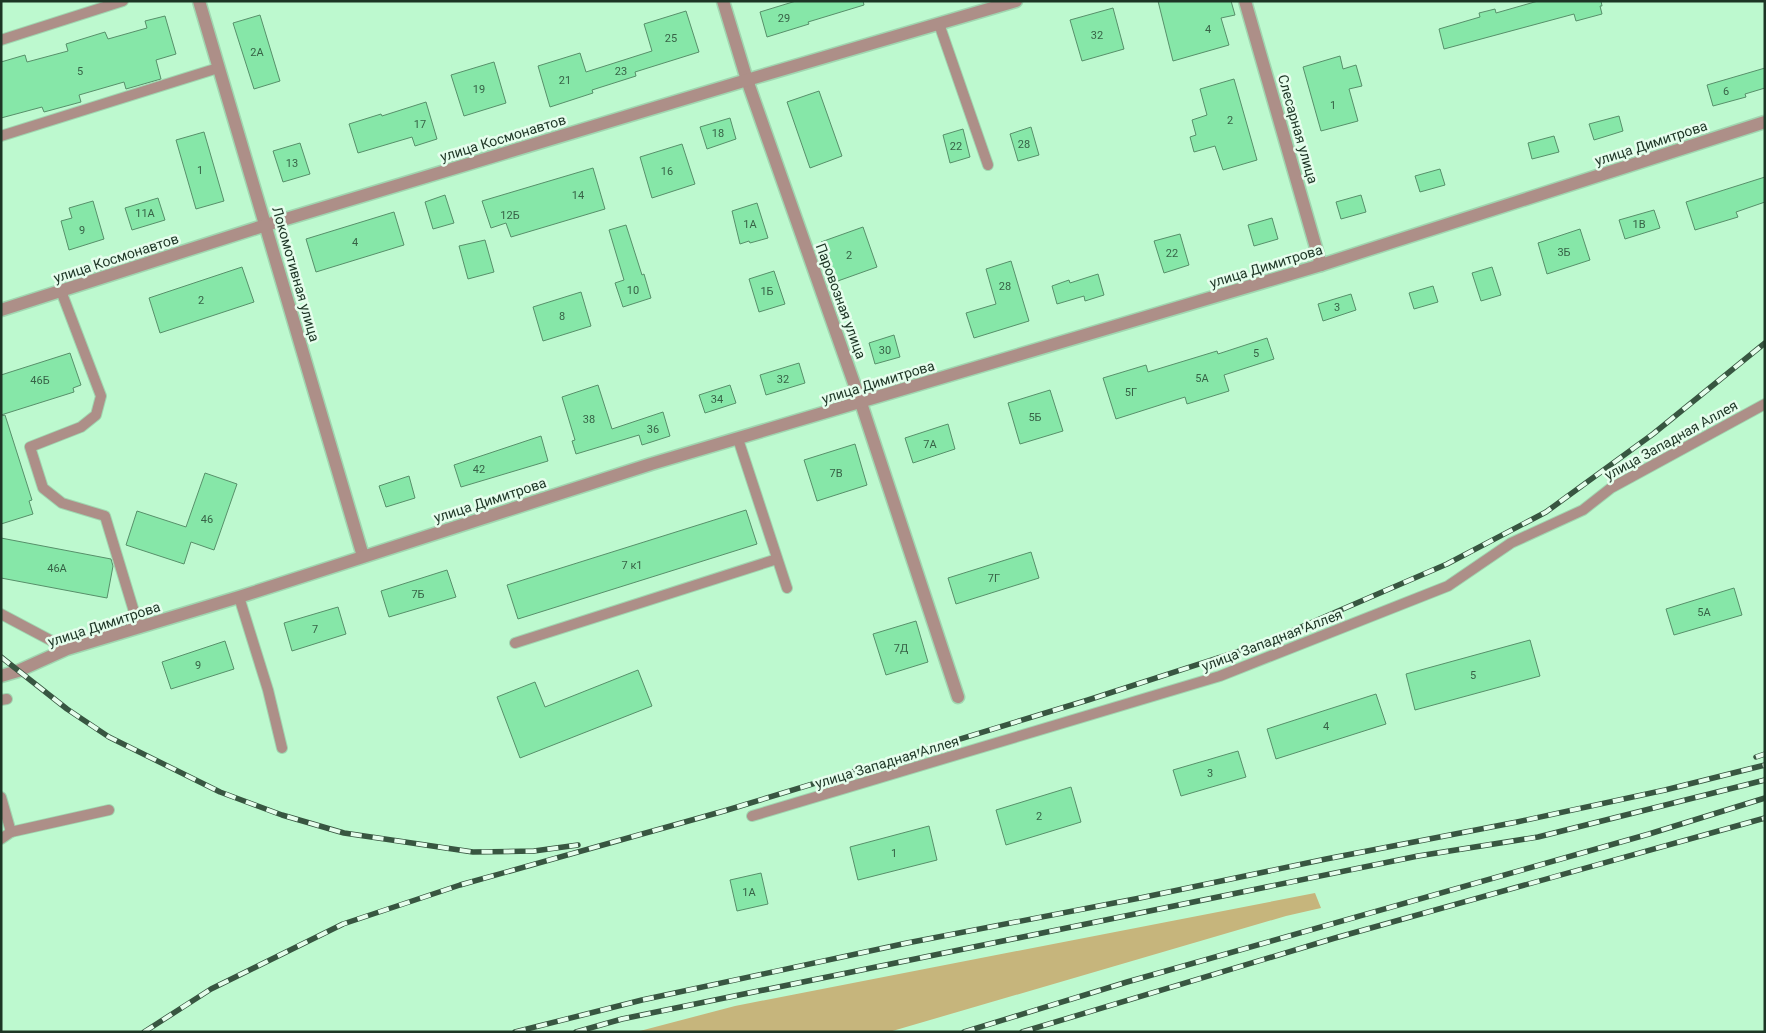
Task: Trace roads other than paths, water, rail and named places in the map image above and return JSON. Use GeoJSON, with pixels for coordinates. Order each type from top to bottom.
{"type":"FeatureCollection","features":[{"type":"Feature","properties":{"kind":"street","name":"Локомотивная улица"},"geometry":{"type":"LineString","coordinates":[[198,1],[363,556]]}},
{"type":"Feature","properties":{"kind":"street","name":"Паровозная улица"},"geometry":{"type":"LineString","coordinates":[[723,1],[747,80],[861,402],[958,697]]}},
{"type":"Feature","properties":{"kind":"street","name":"улица Космонавтов"},"geometry":{"type":"LineString","coordinates":[[1,310],[266,225],[1016,1]]}},
{"type":"Feature","properties":{"kind":"street","name":"Слесарная улица"},"geometry":{"type":"LineString","coordinates":[[1246,1],[1321,265]]}},
{"type":"Feature","properties":{"kind":"street","name":"улица Димитрова"},"geometry":{"type":"LineString","coordinates":[[1,676],[18,671],[67,649],[239,597],[642,467],[1321,265],[1765,122]]}},
{"type":"Feature","properties":{"kind":"lane"},"geometry":{"type":"LineString","coordinates":[[1,40],[123,1]]}},
{"type":"Feature","properties":{"kind":"lane"},"geometry":{"type":"LineString","coordinates":[[939,24],[988,166]]}},
{"type":"Feature","properties":{"kind":"lane"},"geometry":{"type":"LineString","coordinates":[[1,136],[218,68]]}},
{"type":"Feature","properties":{"kind":"lane"},"geometry":{"type":"LineString","coordinates":[[61,291],[101,396],[96,415],[81,427],[30,447],[44,488],[62,503],[105,516],[139,628]]}},
{"type":"Feature","properties":{"kind":"lane","name":"улица Западная Аллея"},"geometry":{"type":"LineString","coordinates":[[752,816],[1220,676],[1448,586],[1511,543],[1583,510],[1611,488],[1765,404]]}},
{"type":"Feature","properties":{"kind":"lane"},"geometry":{"type":"LineString","coordinates":[[738,439],[787,588]]}},
{"type":"Feature","properties":{"kind":"lane"},"geometry":{"type":"LineString","coordinates":[[515,643],[777,558]]}},
{"type":"Feature","properties":{"kind":"lane"},"geometry":{"type":"LineString","coordinates":[[239,597],[268,690],[282,748]]}},
{"type":"Feature","properties":{"kind":"lane"},"geometry":{"type":"LineString","coordinates":[[1,614],[67,649]]}},
{"type":"Feature","properties":{"kind":"lane"},"geometry":{"type":"LineString","coordinates":[[1,796],[11,832]]}},
{"type":"Feature","properties":{"kind":"lane"},"geometry":{"type":"LineString","coordinates":[[1,839],[11,832],[109,810]]}},
{"type":"Feature","properties":{"kind":"railway"},"geometry":{"type":"LineString","coordinates":[[144,1032],[211,989],[343,924],[460,885],[724,811],[1088,700],[1264,643],[1447,564],[1546,512],[1653,434],[1765,343]]}},
{"type":"Feature","properties":{"kind":"railway"},"geometry":{"type":"LineString","coordinates":[[1,657],[67,709],[109,737],[220,792],[282,815],[344,833],[473,852],[534,851],[578,845]]}},
{"type":"Feature","properties":{"kind":"railway"},"geometry":{"type":"LineString","coordinates":[[1756,757],[1765,754]]}},
{"type":"Feature","properties":{"kind":"railway"},"geometry":{"type":"LineString","coordinates":[[515,1032],[642,1000],[907,943],[1517,822],[1665,790],[1765,765]]}},
{"type":"Feature","properties":{"kind":"railway"},"geometry":{"type":"LineString","coordinates":[[576,1032],[622,1019],[1418,856],[1538,837],[1765,780]]}},
{"type":"Feature","properties":{"kind":"railway"},"geometry":{"type":"LineString","coordinates":[[964,1032],[1127,982],[1649,834],[1765,798]]}},
{"type":"Feature","properties":{"kind":"railway"},"geometry":{"type":"LineString","coordinates":[[1022,1032],[1335,938],[1765,818]]}}]}
